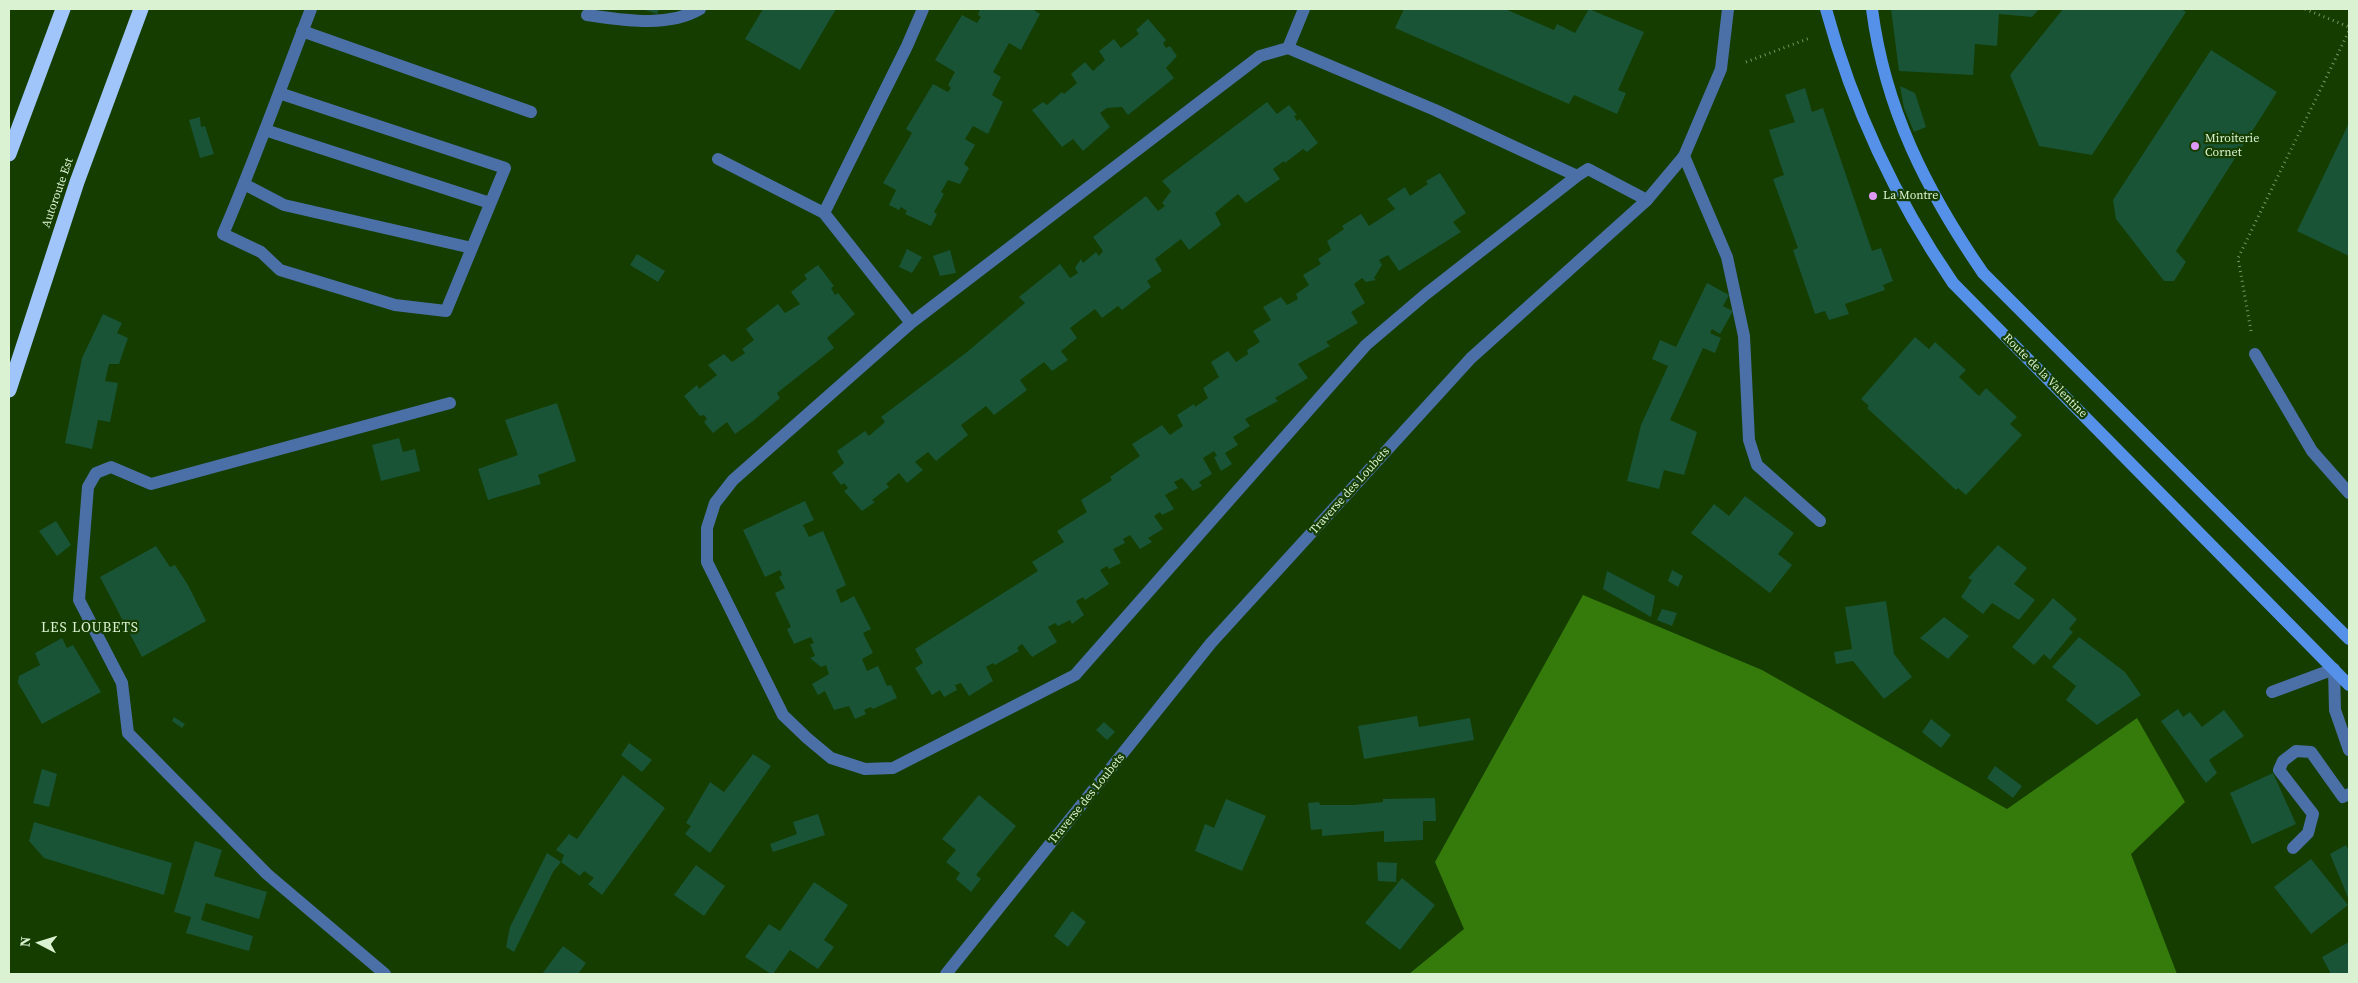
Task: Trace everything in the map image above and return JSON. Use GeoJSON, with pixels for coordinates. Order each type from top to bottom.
{"type":"FeatureCollection","features":[{"type":"Feature","properties":{"kind":"highway"},"geometry":{"type":"LineString","coordinates":[[9,154],[63,9]]}},
{"type":"Feature","properties":{"kind":"highway","name":"Autoroute Est"},"geometry":{"type":"LineString","coordinates":[[9,390],[77,182],[141,9]]}},
{"type":"Feature","properties":{"kind":"main road","name":"Route de la Valentine"},"geometry":{"type":"LineString","coordinates":[[1826,9],[1841,62],[1865,124],[1919,234],[1953,283],[2349,685]]}},
{"type":"Feature","properties":{"kind":"main road"},"geometry":{"type":"LineString","coordinates":[[1872,9],[1889,92],[1921,173],[1952,228],[1983,273],[2349,639]]}},
{"type":"Feature","properties":{"kind":"main road"},"geometry":{"type":"LineString","coordinates":[[2334,669],[2349,670]]}},
{"type":"Feature","properties":{"kind":"street"},"geometry":{"type":"LineString","coordinates":[[279,93],[504,168],[446,311],[395,305],[280,270],[261,252],[223,234],[311,9]]}},
{"type":"Feature","properties":{"kind":"street"},"geometry":{"type":"LineString","coordinates":[[587,16],[673,20],[700,9]]}},
{"type":"Feature","properties":{"kind":"street"},"geometry":{"type":"LineString","coordinates":[[824,213],[907,46],[922,9]]}},
{"type":"Feature","properties":{"kind":"street"},"geometry":{"type":"LineString","coordinates":[[1288,48],[1304,9]]}},
{"type":"Feature","properties":{"kind":"street","name":"Traverse des Loubets"},"geometry":{"type":"LineString","coordinates":[[946,974],[1218,636],[1471,358],[1647,200],[1684,156],[1721,69],[1728,9]]}},
{"type":"Feature","properties":{"kind":"street"},"geometry":{"type":"LineString","coordinates":[[302,31],[531,112]]}},
{"type":"Feature","properties":{"kind":"street"},"geometry":{"type":"LineString","coordinates":[[1577,176],[1435,110],[1288,48],[1260,56],[911,323],[733,480],[715,503],[707,528],[707,562],[783,715],[832,758],[865,769],[893,768],[1075,675],[1366,345],[1426,294],[1588,169],[1647,200]]}},
{"type":"Feature","properties":{"kind":"street"},"geometry":{"type":"LineString","coordinates":[[265,130],[490,203]]}},
{"type":"Feature","properties":{"kind":"street"},"geometry":{"type":"LineString","coordinates":[[1684,156],[1727,257],[1744,336],[1750,440],[1756,465],[1820,521]]}},
{"type":"Feature","properties":{"kind":"street"},"geometry":{"type":"LineString","coordinates":[[718,159],[824,213],[911,323]]}},
{"type":"Feature","properties":{"kind":"street"},"geometry":{"type":"LineString","coordinates":[[244,184],[284,205],[472,248]]}},
{"type":"Feature","properties":{"kind":"street"},"geometry":{"type":"LineString","coordinates":[[2255,354],[2312,451],[2349,493]]}},
{"type":"Feature","properties":{"kind":"street"},"geometry":{"type":"LineString","coordinates":[[385,974],[267,874],[128,734],[122,683],[79,600],[88,487],[96,473],[112,467],[151,484],[450,403]]}},
{"type":"Feature","properties":{"kind":"street"},"geometry":{"type":"LineString","coordinates":[[2272,692],[2334,669],[2335,710],[2349,750]]}},
{"type":"Feature","properties":{"kind":"street"},"geometry":{"type":"LineString","coordinates":[[2293,848],[2308,833],[2313,814],[2279,770],[2283,761],[2296,751],[2311,752],[2343,797],[2349,794]]}},
{"type":"Feature","properties":{"kind":"path"},"geometry":{"type":"LineString","coordinates":[[2255,354],[2238,258],[2349,29],[2305,9]]}},
{"type":"Feature","properties":{"kind":"path"},"geometry":{"type":"LineString","coordinates":[[1748,61],[1805,40]]}},
{"type":"Feature","properties":{"kind":"green space"},"geometry":{"type":"Polygon","coordinates":[[[1583,595],[1762,670],[2007,809],[2137,718],[2185,802],[2131,854],[2177,974],[1409,974],[1464,929],[1435,862],[1583,595]]]}},
{"type":"Feature","properties":{"kind":"building"},"geometry":{"type":"Polygon","coordinates":[[[642,9],[659,9],[657,14],[642,9]]]}},
{"type":"Feature","properties":{"kind":"building"},"geometry":{"type":"Polygon","coordinates":[[[763,9],[836,9],[800,70],[745,39],[763,9]]]}},
{"type":"Feature","properties":{"kind":"building"},"geometry":{"type":"Polygon","coordinates":[[[980,9],[1032,9],[1040,14],[1021,50],[1009,43],[993,72],[1001,77],[992,95],[1003,102],[988,134],[973,126],[965,139],[975,145],[964,164],[969,168],[960,184],[948,180],[941,192],[944,194],[934,212],[937,214],[931,226],[905,214],[907,211],[901,207],[899,210],[889,205],[896,190],[883,183],[912,133],[906,129],[933,84],[948,92],[951,88],[948,85],[955,72],[935,60],[962,15],[977,23],[981,17],[978,15],[980,9]]]}},
{"type":"Feature","properties":{"kind":"building"},"geometry":{"type":"Polygon","coordinates":[[[1404,9],[1505,9],[1554,30],[1557,24],[1575,33],[1589,9],[1644,32],[1618,90],[1626,93],[1617,114],[1574,95],[1569,104],[1395,28],[1404,9]]]}},
{"type":"Feature","properties":{"kind":"building"},"geometry":{"type":"Polygon","coordinates":[[[1891,9],[2039,9],[2032,17],[1999,14],[1997,46],[1975,44],[1973,75],[1899,71],[1891,9]]]}},
{"type":"Feature","properties":{"kind":"building"},"geometry":{"type":"Polygon","coordinates":[[[2063,9],[2181,9],[2186,12],[2092,155],[2039,146],[2010,75],[2063,9]]]}},
{"type":"Feature","properties":{"kind":"building"},"geometry":{"type":"Polygon","coordinates":[[[1148,19],[1166,40],[1163,43],[1166,48],[1170,46],[1177,56],[1166,68],[1174,78],[1128,115],[1122,107],[1107,108],[1100,113],[1110,127],[1083,151],[1073,139],[1062,147],[1032,110],[1043,102],[1047,105],[1062,92],[1064,94],[1077,83],[1071,74],[1085,62],[1093,71],[1105,60],[1099,51],[1114,39],[1121,48],[1139,34],[1136,30],[1148,19]]]}},
{"type":"Feature","properties":{"kind":"building","name":"Miroiterie Cornet"},"geometry":{"type":"Polygon","coordinates":[[[2211,50],[2277,92],[2176,251],[2186,262],[2174,281],[2164,281],[2116,219],[2113,200],[2211,50]]]}},
{"type":"Feature","properties":{"kind":"building"},"geometry":{"type":"Polygon","coordinates":[[[1900,86],[1915,93],[1926,127],[1914,132],[1904,108],[1900,86]]]}},
{"type":"Feature","properties":{"kind":"building"},"geometry":{"type":"Polygon","coordinates":[[[1805,88],[1812,112],[1823,108],[1872,251],[1881,248],[1893,281],[1883,285],[1885,290],[1845,304],[1849,314],[1829,320],[1825,311],[1815,314],[1793,250],[1798,248],[1773,179],[1784,175],[1769,130],[1795,122],[1785,95],[1805,88]]]}},
{"type":"Feature","properties":{"kind":"building"},"geometry":{"type":"Polygon","coordinates":[[[1267,102],[1277,114],[1289,105],[1297,115],[1294,116],[1297,121],[1300,119],[1318,143],[1307,152],[1303,149],[1285,163],[1284,161],[1273,169],[1280,179],[1246,203],[1238,194],[1215,213],[1221,225],[1189,250],[1181,239],[1155,259],[1162,271],[1147,281],[1151,287],[1122,310],[1118,306],[1102,318],[1095,309],[1070,328],[1077,338],[1061,351],[1068,360],[1052,371],[1044,362],[1020,380],[1027,390],[994,415],[986,406],[961,425],[968,435],[936,461],[928,452],[915,462],[923,470],[907,483],[899,473],[886,484],[889,487],[872,500],[875,502],[862,511],[844,491],[848,488],[844,483],[841,485],[832,473],[844,463],[837,451],[865,431],[869,436],[885,422],[881,417],[967,352],[1025,303],[1019,297],[1060,264],[1070,278],[1078,273],[1075,268],[1081,259],[1083,263],[1096,252],[1099,256],[1103,251],[1093,237],[1146,196],[1158,211],[1165,206],[1162,203],[1171,191],[1162,181],[1267,102]]]}},
{"type":"Feature","properties":{"kind":"building"},"geometry":{"type":"Polygon","coordinates":[[[200,117],[201,127],[205,126],[214,154],[200,158],[189,120],[200,117]]]}},
{"type":"Feature","properties":{"kind":"building"},"geometry":{"type":"Polygon","coordinates":[[[2349,123],[2349,256],[2297,231],[2349,123]]]}},
{"type":"Feature","properties":{"kind":"building"},"geometry":{"type":"Polygon","coordinates":[[[1440,173],[1466,213],[1453,222],[1461,232],[1399,271],[1388,255],[1379,260],[1382,265],[1374,278],[1376,280],[1366,282],[1362,278],[1354,284],[1365,303],[1351,312],[1358,323],[1326,342],[1330,346],[1298,364],[1308,378],[1275,398],[1278,401],[1245,419],[1250,426],[1233,437],[1238,445],[1225,453],[1232,464],[1221,471],[1214,457],[1217,456],[1214,451],[1203,458],[1212,474],[1199,482],[1202,486],[1193,491],[1182,478],[1174,482],[1178,488],[1165,495],[1174,509],[1162,515],[1160,512],[1154,516],[1163,529],[1148,538],[1152,542],[1140,549],[1130,535],[1123,539],[1125,543],[1113,549],[1121,563],[1109,569],[1107,566],[1100,570],[1109,584],[1085,600],[1083,597],[1076,601],[1084,615],[1072,624],[1070,620],[1058,626],[1055,623],[1048,627],[1057,642],[1032,657],[1022,644],[1017,648],[1019,651],[995,665],[993,663],[986,667],[993,681],[969,696],[961,683],[955,685],[957,690],[944,697],[940,690],[932,695],[915,668],[923,663],[915,649],[1038,571],[1032,562],[1064,542],[1057,531],[1087,512],[1081,500],[1112,480],[1110,477],[1140,456],[1132,444],[1162,425],[1170,435],[1183,426],[1177,415],[1194,404],[1195,407],[1208,398],[1203,388],[1219,377],[1211,362],[1228,351],[1236,362],[1248,354],[1247,350],[1260,342],[1253,331],[1271,320],[1263,307],[1281,297],[1287,305],[1298,299],[1296,294],[1309,285],[1303,275],[1321,264],[1318,259],[1331,250],[1327,241],[1344,229],[1342,226],[1361,214],[1369,226],[1395,209],[1387,199],[1405,187],[1410,196],[1428,184],[1426,181],[1440,173]]]}},
{"type":"Feature","properties":{"kind":"building"},"geometry":{"type":"Polygon","coordinates":[[[907,249],[922,257],[912,273],[899,267],[907,249]]]}},
{"type":"Feature","properties":{"kind":"building"},"geometry":{"type":"Polygon","coordinates":[[[950,250],[956,273],[940,276],[933,256],[950,250]]]}},
{"type":"Feature","properties":{"kind":"building"},"geometry":{"type":"Polygon","coordinates":[[[637,254],[665,271],[658,282],[630,265],[637,254]]]}},
{"type":"Feature","properties":{"kind":"building"},"geometry":{"type":"Polygon","coordinates":[[[818,265],[834,286],[831,288],[835,295],[838,293],[855,314],[827,338],[834,348],[777,393],[780,398],[735,434],[727,422],[713,433],[704,422],[707,419],[704,415],[700,416],[684,396],[697,385],[699,389],[717,375],[708,365],[724,354],[732,362],[745,353],[742,349],[754,340],[746,329],[778,304],[785,313],[800,304],[791,292],[807,279],[804,275],[818,265]]]}},
{"type":"Feature","properties":{"kind":"building"},"geometry":{"type":"Polygon","coordinates":[[[1707,283],[1729,295],[1723,306],[1733,311],[1720,334],[1712,329],[1710,333],[1721,338],[1715,353],[1703,348],[1670,420],[1697,432],[1684,475],[1664,470],[1659,489],[1627,481],[1641,425],[1668,366],[1652,359],[1660,340],[1676,347],[1707,283]]]}},
{"type":"Feature","properties":{"kind":"building"},"geometry":{"type":"Polygon","coordinates":[[[103,314],[122,323],[117,333],[128,338],[119,364],[109,364],[105,381],[118,383],[110,422],[98,420],[92,449],[65,443],[82,358],[103,314]]]}},
{"type":"Feature","properties":{"kind":"building"},"geometry":{"type":"Polygon","coordinates":[[[1915,337],[1929,349],[1935,342],[1966,370],[1959,377],[1979,396],[1986,388],[2017,417],[2010,424],[2022,435],[1966,495],[1958,488],[1956,490],[1867,408],[1869,406],[1861,399],[1915,337]]]}},
{"type":"Feature","properties":{"kind":"building"},"geometry":{"type":"Polygon","coordinates":[[[557,403],[576,461],[538,475],[541,484],[488,500],[478,469],[518,455],[505,420],[557,403]]]}},
{"type":"Feature","properties":{"kind":"building"},"geometry":{"type":"Polygon","coordinates":[[[399,438],[403,452],[415,449],[420,471],[381,481],[372,445],[399,438]]]}},
{"type":"Feature","properties":{"kind":"building"},"geometry":{"type":"Polygon","coordinates":[[[1745,496],[1794,533],[1778,554],[1792,565],[1770,593],[1691,533],[1714,504],[1729,516],[1745,496]]]}},
{"type":"Feature","properties":{"kind":"building"},"geometry":{"type":"Polygon","coordinates":[[[805,501],[814,520],[803,525],[809,537],[823,531],[846,585],[836,590],[841,603],[854,596],[871,629],[863,633],[873,653],[862,659],[867,671],[878,666],[887,686],[891,685],[897,698],[873,709],[871,707],[864,710],[866,714],[855,719],[849,706],[834,710],[825,691],[818,695],[812,684],[829,674],[826,665],[821,667],[810,658],[815,656],[810,644],[814,643],[811,637],[794,644],[787,629],[791,627],[775,593],[785,588],[779,577],[782,575],[780,570],[765,577],[743,530],[805,501]]]}},
{"type":"Feature","properties":{"kind":"building"},"geometry":{"type":"Polygon","coordinates":[[[56,521],[71,545],[57,556],[39,531],[56,521]]]}},
{"type":"Feature","properties":{"kind":"building"},"geometry":{"type":"Polygon","coordinates":[[[1998,545],[2027,568],[2014,584],[2035,600],[2019,620],[1992,603],[1983,614],[1961,597],[1972,580],[1968,578],[1998,545]]]}},
{"type":"Feature","properties":{"kind":"building"},"geometry":{"type":"Polygon","coordinates":[[[156,546],[170,567],[175,565],[188,585],[206,621],[142,657],[100,577],[156,546]]]}},
{"type":"Feature","properties":{"kind":"building"},"geometry":{"type":"Polygon","coordinates":[[[1672,570],[1683,576],[1678,587],[1668,581],[1672,570]]]}},
{"type":"Feature","properties":{"kind":"building"},"geometry":{"type":"Polygon","coordinates":[[[1607,571],[1655,596],[1651,617],[1603,589],[1607,571]]]}},
{"type":"Feature","properties":{"kind":"building"},"geometry":{"type":"Polygon","coordinates":[[[2053,598],[2077,619],[2069,629],[2073,632],[2050,660],[2044,654],[2034,665],[2012,647],[2053,598]]]}},
{"type":"Feature","properties":{"kind":"building"},"geometry":{"type":"Polygon","coordinates":[[[1886,601],[1894,654],[1912,677],[1884,699],[1853,661],[1836,664],[1834,652],[1852,649],[1845,607],[1886,601]]]}},
{"type":"Feature","properties":{"kind":"building"},"geometry":{"type":"Polygon","coordinates":[[[1662,609],[1677,613],[1672,626],[1657,620],[1662,609]]]}},
{"type":"Feature","properties":{"kind":"building"},"geometry":{"type":"Polygon","coordinates":[[[1944,617],[1969,636],[1948,659],[1920,638],[1944,617]]]}},
{"type":"Feature","properties":{"kind":"building"},"geometry":{"type":"Polygon","coordinates":[[[2079,637],[2125,672],[2141,695],[2097,725],[2066,700],[2076,686],[2052,667],[2079,637]]]}},
{"type":"Feature","properties":{"kind":"building"},"geometry":{"type":"Polygon","coordinates":[[[62,638],[67,648],[73,645],[101,692],[42,724],[18,683],[19,676],[40,665],[35,653],[62,638]]]}},
{"type":"Feature","properties":{"kind":"building"},"geometry":{"type":"Polygon","coordinates":[[[2178,709],[2183,717],[2190,712],[2202,727],[2224,710],[2244,736],[2209,760],[2217,773],[2206,783],[2161,721],[2178,709]]]}},
{"type":"Feature","properties":{"kind":"building"},"geometry":{"type":"Polygon","coordinates":[[[1417,716],[1419,727],[1470,718],[1474,740],[1364,759],[1358,726],[1417,716]]]}},
{"type":"Feature","properties":{"kind":"building"},"geometry":{"type":"Polygon","coordinates":[[[174,717],[185,724],[182,728],[172,721],[174,717]]]}},
{"type":"Feature","properties":{"kind":"building"},"geometry":{"type":"Polygon","coordinates":[[[1931,719],[1951,735],[1941,748],[1922,732],[1931,719]]]}},
{"type":"Feature","properties":{"kind":"building"},"geometry":{"type":"Polygon","coordinates":[[[1104,722],[1115,732],[1107,740],[1096,730],[1104,722]]]}},
{"type":"Feature","properties":{"kind":"building"},"geometry":{"type":"Polygon","coordinates":[[[629,743],[652,760],[642,772],[621,755],[629,743]]]}},
{"type":"Feature","properties":{"kind":"building"},"geometry":{"type":"Polygon","coordinates":[[[753,754],[771,766],[710,853],[685,834],[691,826],[686,823],[710,782],[724,792],[753,754]]]}},
{"type":"Feature","properties":{"kind":"building"},"geometry":{"type":"Polygon","coordinates":[[[1995,766],[2022,786],[2013,798],[1987,778],[1995,766]]]}},
{"type":"Feature","properties":{"kind":"building"},"geometry":{"type":"Polygon","coordinates":[[[42,769],[57,774],[49,807],[33,803],[42,769]]]}},
{"type":"Feature","properties":{"kind":"building"},"geometry":{"type":"Polygon","coordinates":[[[2273,773],[2296,824],[2252,844],[2230,793],[2273,773]]]}},
{"type":"Feature","properties":{"kind":"building"},"geometry":{"type":"Polygon","coordinates":[[[623,775],[665,808],[602,895],[588,884],[594,878],[584,871],[580,876],[561,862],[564,855],[556,850],[569,834],[577,839],[623,775]]]}},
{"type":"Feature","properties":{"kind":"building"},"geometry":{"type":"Polygon","coordinates":[[[979,795],[1016,826],[976,875],[981,879],[971,892],[956,879],[960,873],[946,862],[956,850],[942,839],[979,795]]]}},
{"type":"Feature","properties":{"kind":"building"},"geometry":{"type":"Polygon","coordinates":[[[1435,798],[1436,821],[1423,821],[1423,840],[1384,842],[1384,831],[1322,836],[1322,829],[1311,830],[1308,803],[1354,805],[1383,802],[1383,799],[1435,798]]]}},
{"type":"Feature","properties":{"kind":"building"},"geometry":{"type":"Polygon","coordinates":[[[1226,799],[1266,816],[1242,871],[1195,851],[1205,824],[1214,828],[1226,799]]]}},
{"type":"Feature","properties":{"kind":"building"},"geometry":{"type":"Polygon","coordinates":[[[818,814],[825,835],[773,852],[770,844],[797,834],[793,822],[818,814]]]}},
{"type":"Feature","properties":{"kind":"building"},"geometry":{"type":"Polygon","coordinates":[[[34,822],[172,863],[164,895],[44,858],[29,841],[34,822]]]}},
{"type":"Feature","properties":{"kind":"building"},"geometry":{"type":"Polygon","coordinates":[[[195,841],[222,850],[214,876],[267,892],[259,919],[206,903],[201,920],[253,936],[249,951],[186,933],[191,917],[174,912],[195,841]]]}},
{"type":"Feature","properties":{"kind":"building"},"geometry":{"type":"Polygon","coordinates":[[[2346,845],[2349,851],[2349,900],[2330,854],[2346,845]]]}},
{"type":"Feature","properties":{"kind":"building"},"geometry":{"type":"Polygon","coordinates":[[[547,853],[561,862],[553,872],[514,952],[506,947],[510,927],[547,853]]]}},
{"type":"Feature","properties":{"kind":"building"},"geometry":{"type":"Polygon","coordinates":[[[2311,859],[2348,905],[2311,934],[2274,887],[2311,859]]]}},
{"type":"Feature","properties":{"kind":"building"},"geometry":{"type":"Polygon","coordinates":[[[1377,862],[1397,863],[1396,882],[1378,881],[1377,862]]]}},
{"type":"Feature","properties":{"kind":"building"},"geometry":{"type":"Polygon","coordinates":[[[696,865],[725,886],[704,916],[674,895],[696,865]]]}},
{"type":"Feature","properties":{"kind":"building"},"geometry":{"type":"Polygon","coordinates":[[[1402,878],[1435,905],[1400,950],[1365,923],[1402,878]]]}},
{"type":"Feature","properties":{"kind":"building"},"geometry":{"type":"Polygon","coordinates":[[[814,882],[848,905],[824,940],[834,947],[818,969],[790,950],[773,974],[745,957],[769,924],[780,931],[814,882]]]}},
{"type":"Feature","properties":{"kind":"building"},"geometry":{"type":"Polygon","coordinates":[[[1072,911],[1086,922],[1068,947],[1054,936],[1072,911]]]}},
{"type":"Feature","properties":{"kind":"building"},"geometry":{"type":"Polygon","coordinates":[[[2349,942],[2349,974],[2331,974],[2322,957],[2349,942]]]}},
{"type":"Feature","properties":{"kind":"building"},"geometry":{"type":"Polygon","coordinates":[[[563,946],[586,963],[578,974],[542,974],[563,946]]]}},
{"type":"Feature","properties":{"kind":"place","name":"Miroiterie Cornet"},"geometry":{"type":"Point","coordinates":[2195,146]}},
{"type":"Feature","properties":{"kind":"place","name":"La Montre"},"geometry":{"type":"Point","coordinates":[1873,196]}},
{"type":"Feature","properties":{"kind":"district","name":"LES LOUBETS"},"geometry":{"type":"Point","coordinates":[90,628]}}]}
